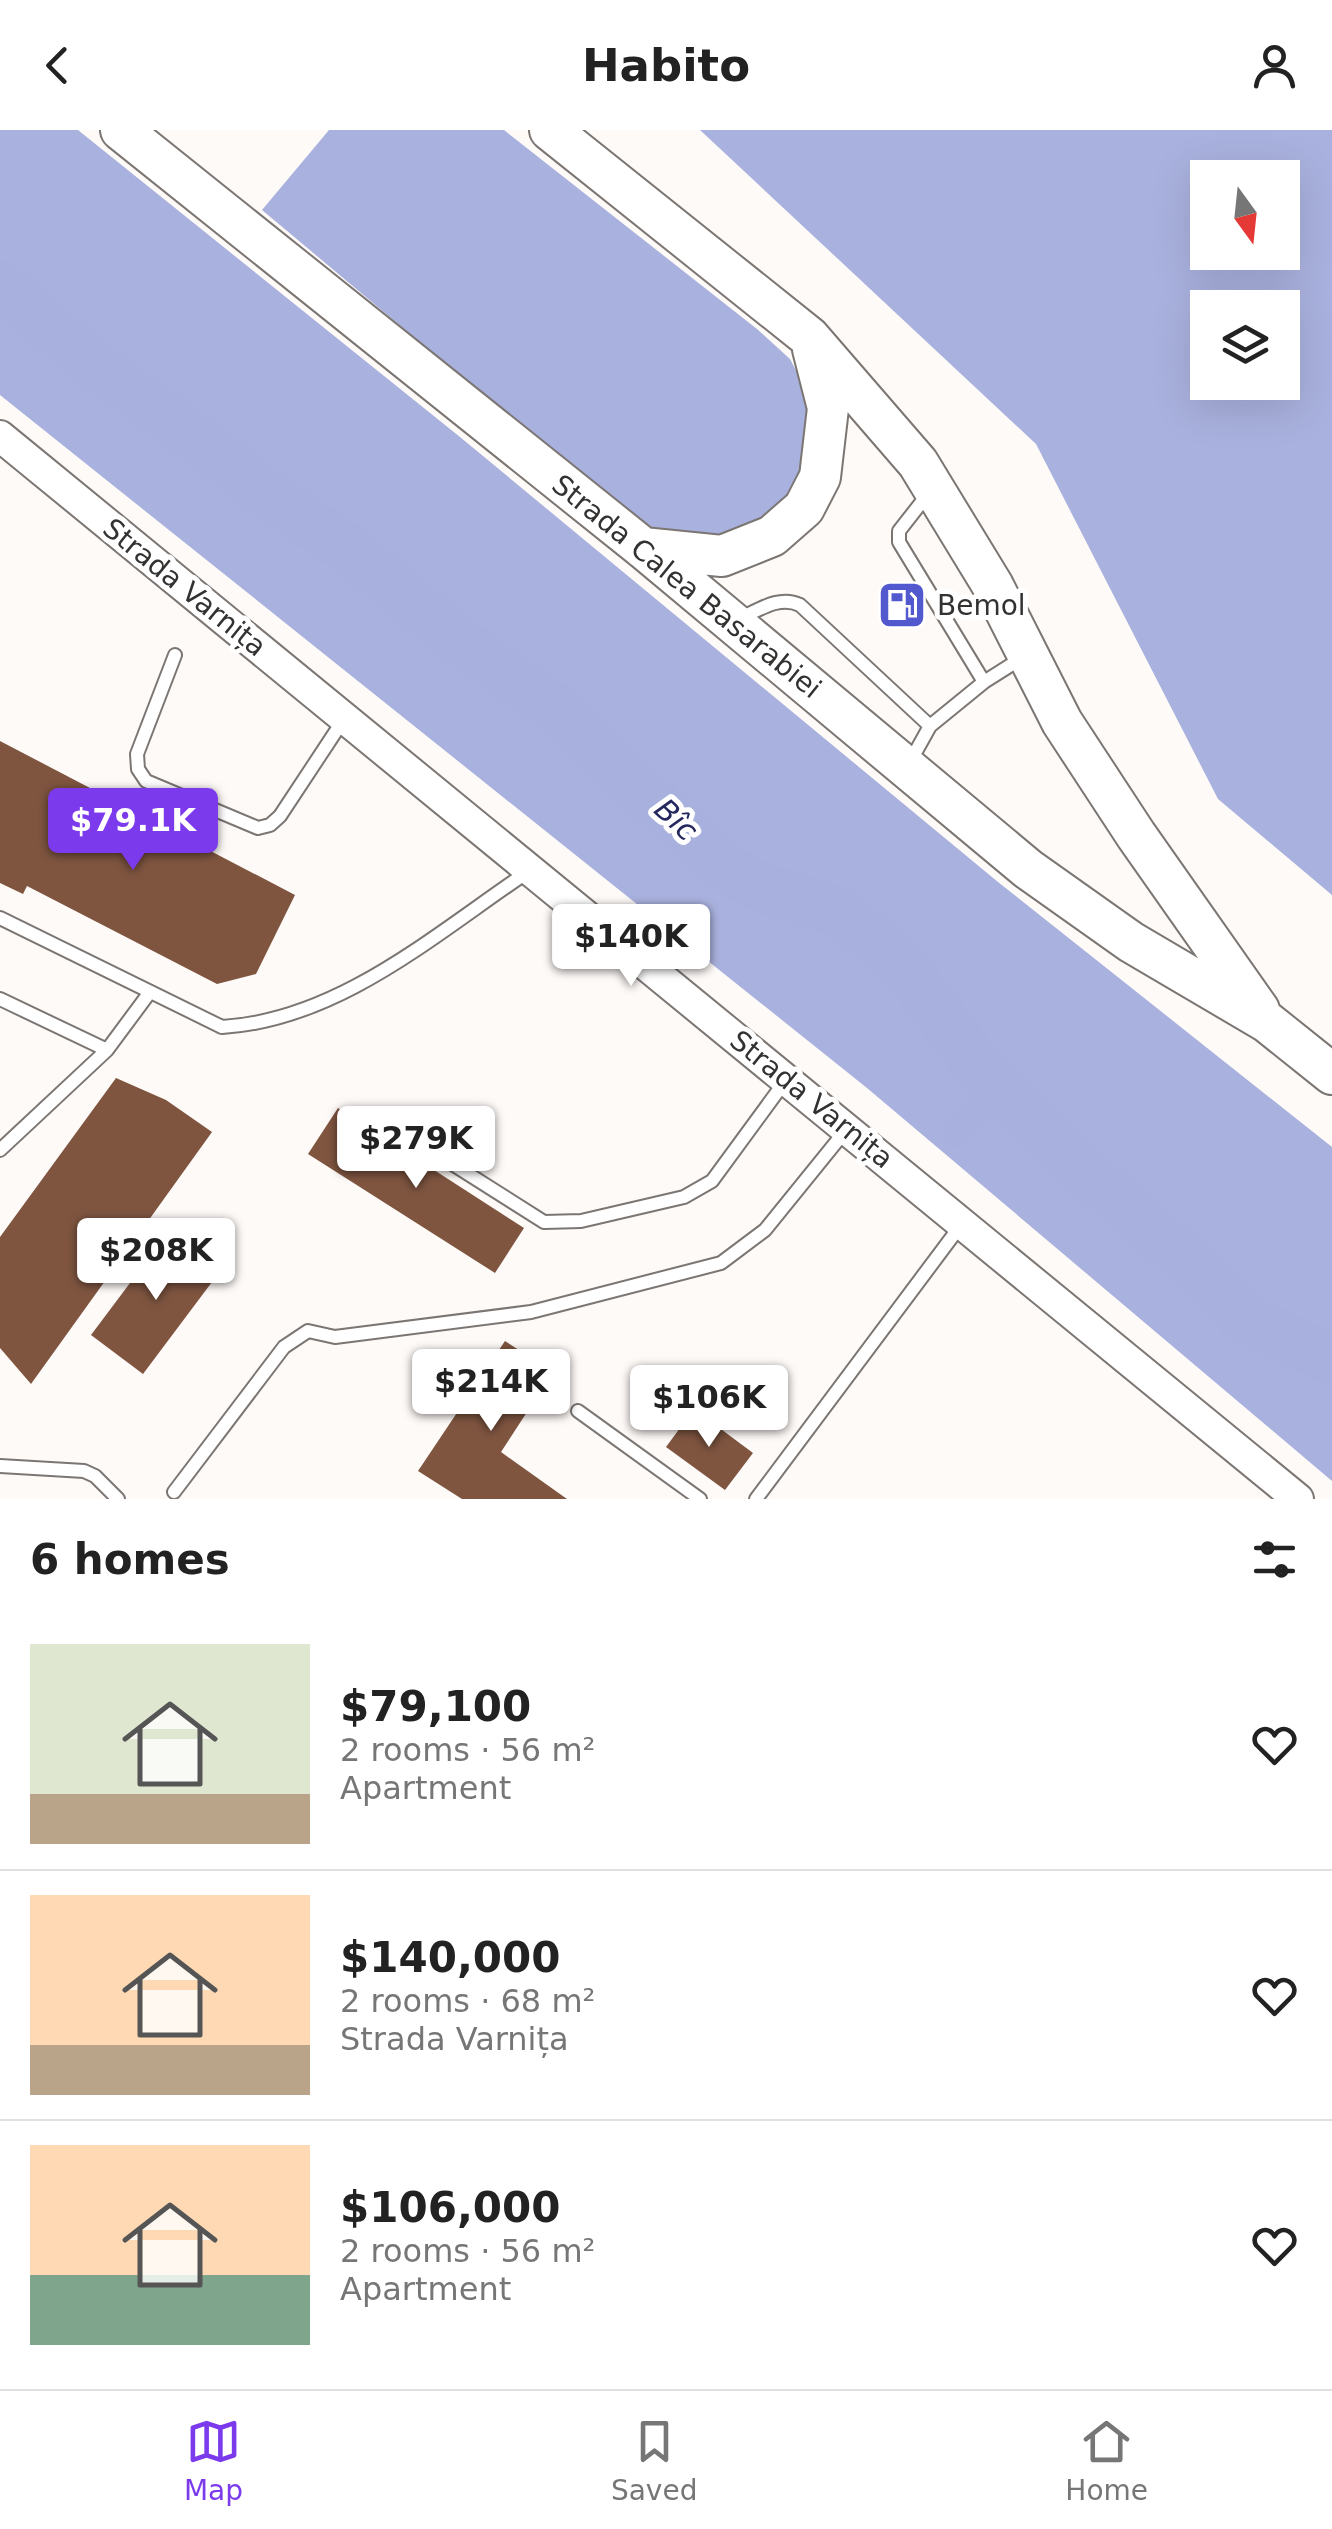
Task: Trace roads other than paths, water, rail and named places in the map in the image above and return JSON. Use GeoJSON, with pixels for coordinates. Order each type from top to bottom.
{"type":"FeatureCollection","features":[{"type":"Feature","properties":{"kind":"main road","name":"Strada Calea Basarabiei"},"geometry":{"type":"LineString","coordinates":[[121,130],[643,548],[1028,869],[1130,942],[1267,1022],[1332,1074]]}},
{"type":"Feature","properties":{"kind":"main road","name":"Strada Calea Basarabiei"},"geometry":{"type":"LineString","coordinates":[[550,130],[809,337],[918,462],[992,586],[1062,722],[1267,1022]]}},
{"type":"Feature","properties":{"kind":"main road"},"geometry":{"type":"LineString","coordinates":[[643,548],[722,556],[772,536],[804,508],[820,477],[828,408],[809,337]]}},
{"type":"Feature","properties":{"kind":"street","name":"Strada Varnița"},"geometry":{"type":"LineString","coordinates":[[0,436],[788,1078],[1293,1498]]}},
{"type":"Feature","properties":{"kind":"lane"},"geometry":{"type":"LineString","coordinates":[[933,488],[900,531],[899,542],[984,682]]}},
{"type":"Feature","properties":{"kind":"lane"},"geometry":{"type":"LineString","coordinates":[[732,622],[778,602],[789,600],[800,605],[930,726]]}},
{"type":"Feature","properties":{"kind":"lane"},"geometry":{"type":"LineString","coordinates":[[907,768],[930,726],[984,682],[1027,654]]}},
{"type":"Feature","properties":{"kind":"lane"},"geometry":{"type":"LineString","coordinates":[[175,655],[137,754],[138,769],[146,781],[258,828],[270,825],[280,816],[345,718]]}},
{"type":"Feature","properties":{"kind":"lane"},"geometry":{"type":"LineString","coordinates":[[0,918],[222,1027],[258,1025],[296,1015],[355,988],[531,869]]}},
{"type":"Feature","properties":{"kind":"lane"},"geometry":{"type":"LineString","coordinates":[[0,1150],[108,1050],[150,992]]}},
{"type":"Feature","properties":{"kind":"lane"},"geometry":{"type":"LineString","coordinates":[[0,999],[108,1050]]}},
{"type":"Feature","properties":{"kind":"lane"},"geometry":{"type":"LineString","coordinates":[[384,1120],[544,1222],[581,1221],[684,1197],[712,1181],[788,1078]]}},
{"type":"Feature","properties":{"kind":"lane"},"geometry":{"type":"LineString","coordinates":[[174,1492],[284,1347],[308,1331],[335,1337],[531,1312],[720,1263],[766,1230],[847,1128]]}},
{"type":"Feature","properties":{"kind":"lane"},"geometry":{"type":"LineString","coordinates":[[756,1499],[962,1223]]}},
{"type":"Feature","properties":{"kind":"lane"},"geometry":{"type":"LineString","coordinates":[[578,1410],[700,1499]]}},
{"type":"Feature","properties":{"kind":"lane"},"geometry":{"type":"LineString","coordinates":[[0,1466],[84,1471],[95,1476],[118,1499]]}},
{"type":"Feature","properties":{"kind":"waterway","name":"Bîc"},"geometry":{"type":"LineString","coordinates":[[0,285],[95,366],[261,490],[349,550],[466,646],[559,711],[704,850],[731,871],[758,886],[846,915],[911,976],[978,1067],[1127,1210],[1186,1258],[1242,1317],[1332,1360]]}},
{"type":"Feature","properties":{"kind":"waterway"},"geometry":{"type":"LineString","coordinates":[[957,1134],[999,1089]]}},
{"type":"Feature","properties":{"kind":"place","name":"Bemol"},"geometry":{"type":"Point","coordinates":[902,605]}}]}
